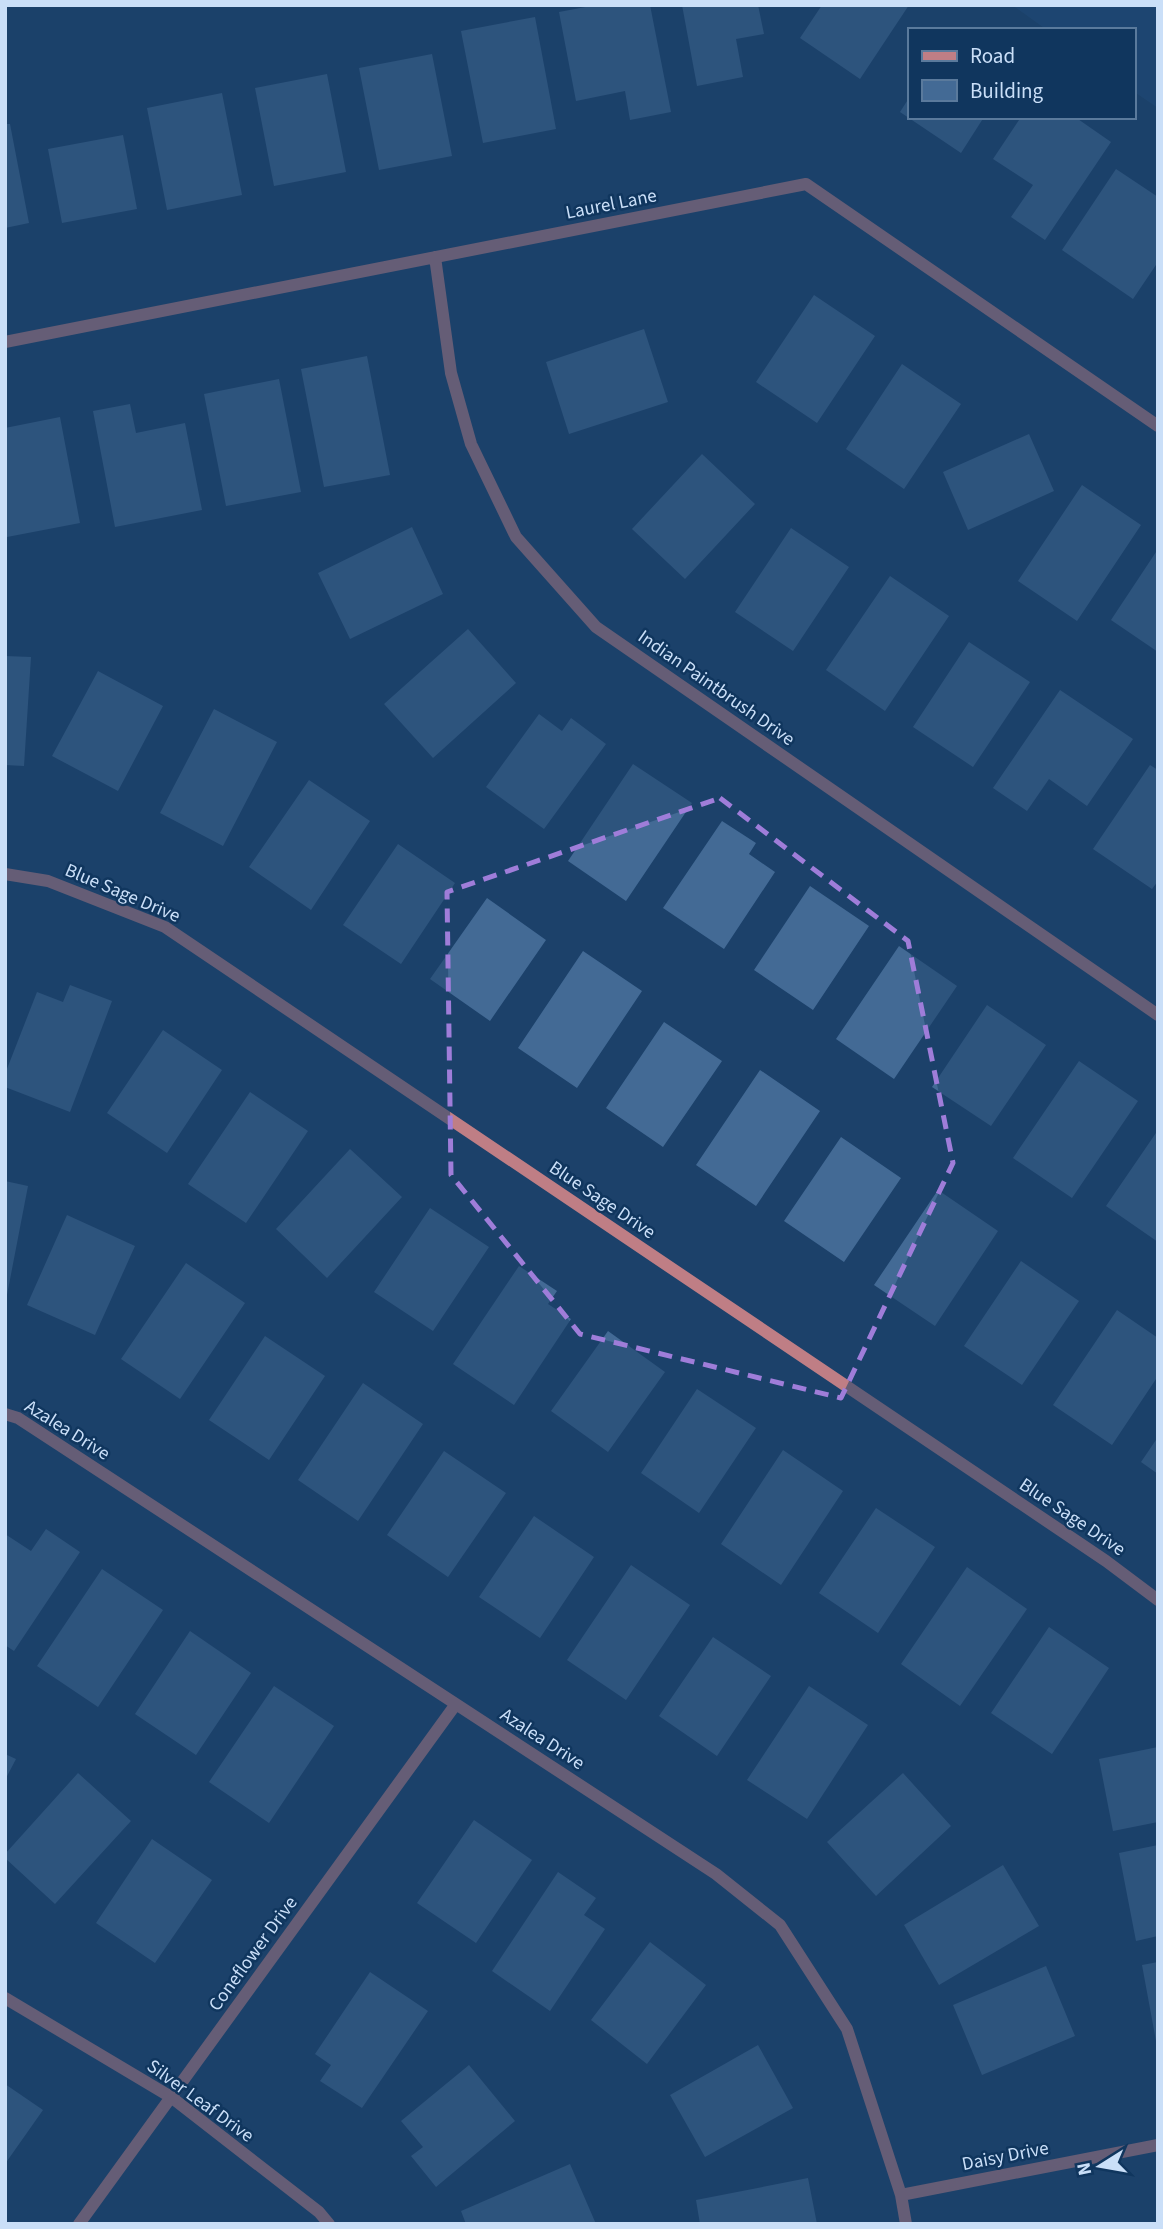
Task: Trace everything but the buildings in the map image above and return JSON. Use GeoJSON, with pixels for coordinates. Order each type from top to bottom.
{"type":"FeatureCollection","features":[{"type":"Feature","properties":{"kind":"street","name":"Laurel Lane"},"geometry":{"type":"LineString","coordinates":[[5,342],[806,184],[1158,426]]}},
{"type":"Feature","properties":{"kind":"street","name":"Indian Paintbrush Drive"},"geometry":{"type":"LineString","coordinates":[[435,257],[451,373],[471,444],[516,537],[596,627],[1158,1015]]}},
{"type":"Feature","properties":{"kind":"street","name":"Blue Sage Drive"},"geometry":{"type":"LineString","coordinates":[[5,874],[48,881],[164,927],[1106,1561],[1158,1600]]}},
{"type":"Feature","properties":{"kind":"street","name":"Azalea Drive"},"geometry":{"type":"LineString","coordinates":[[5,1414],[18,1418],[716,1874],[780,1925],[847,2029],[901,2195],[906,2224]]}},
{"type":"Feature","properties":{"kind":"street","name":"Coneflower Drive"},"geometry":{"type":"LineString","coordinates":[[79,2224],[456,1704]]}},
{"type":"Feature","properties":{"kind":"street","name":"Silver Leaf Drive"},"geometry":{"type":"LineString","coordinates":[[5,1998],[171,2097],[319,2212],[329,2224]]}},
{"type":"Feature","properties":{"kind":"street","name":"Daisy Drive"},"geometry":{"type":"LineString","coordinates":[[901,2195],[1158,2145]]}},
{"type":"Feature","properties":{"kind":"highlighted area"},"geometry":{"type":"Polygon","coordinates":[[[720,798],[908,941],[953,1163],[841,1398],[580,1334],[451,1175],[447,892],[720,798]]]}},
{"type":"Feature","properties":{"kind":"shaded area"},"geometry":{"type":"Polygon","coordinates":[[[1012,5],[1158,5],[1158,108],[1135,92],[1135,28],[1044,28],[1012,5]]]}}]}
